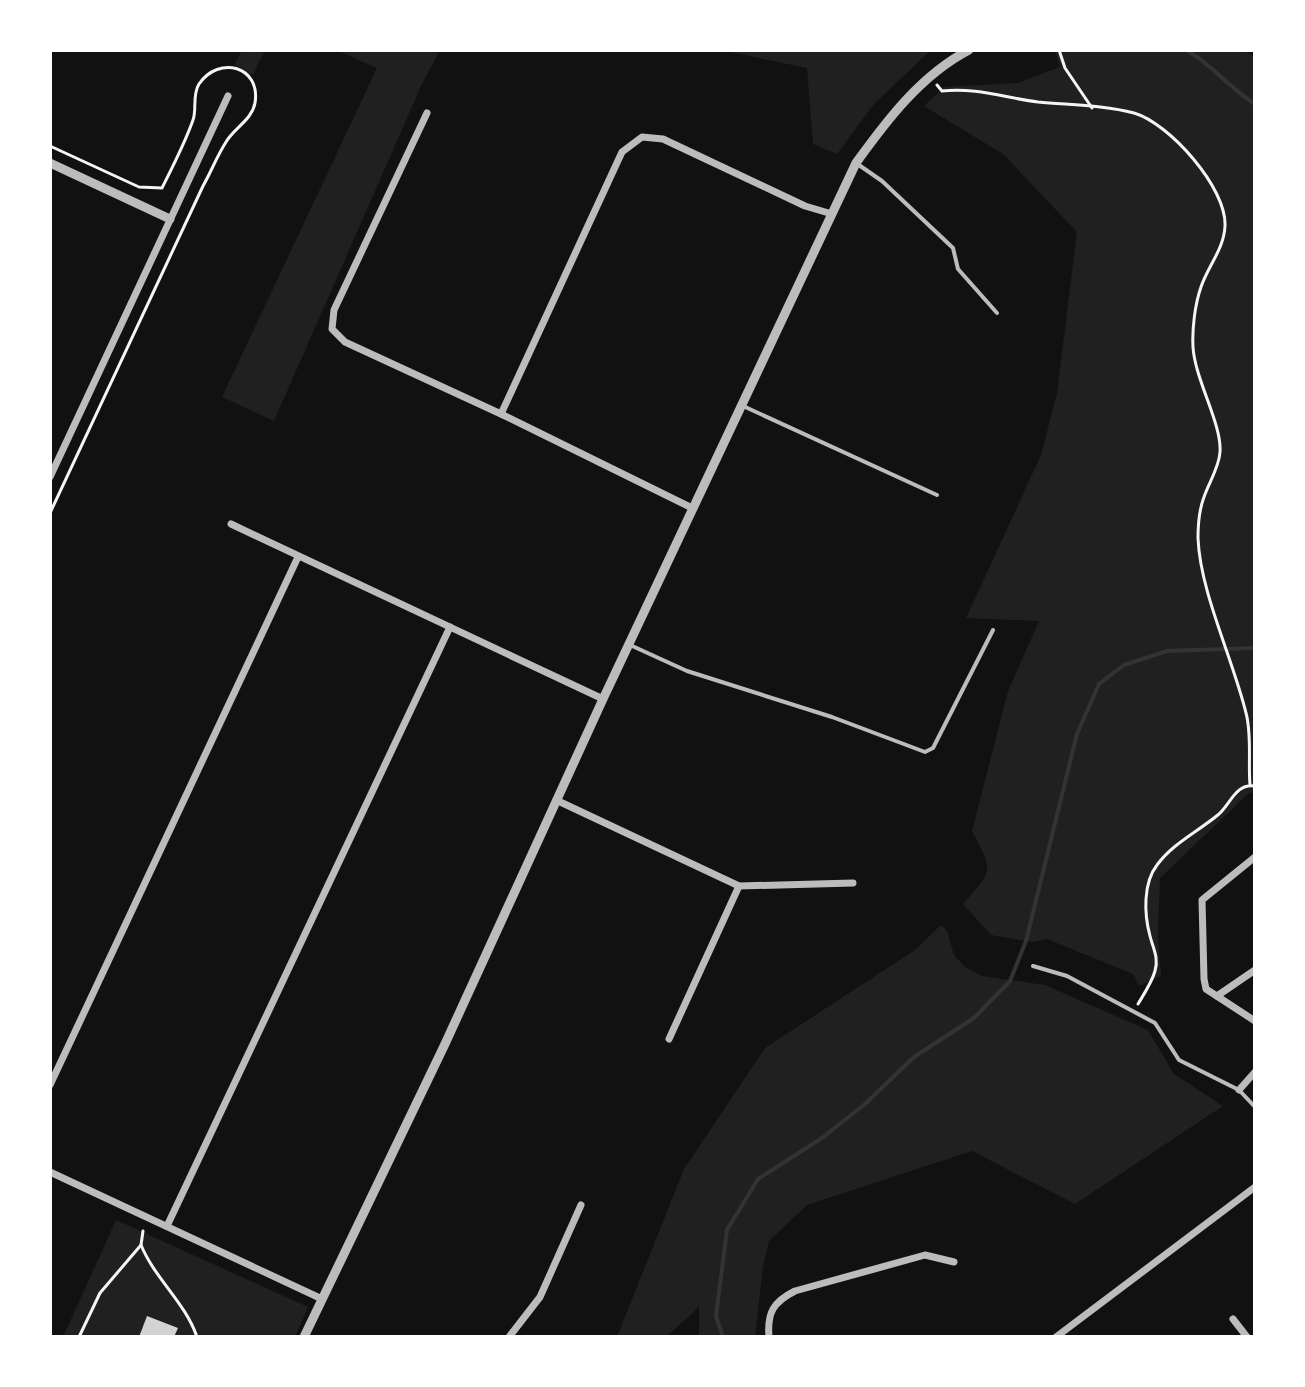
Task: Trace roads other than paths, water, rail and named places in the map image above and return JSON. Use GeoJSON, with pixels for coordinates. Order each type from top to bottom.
{"type":"FeatureCollection","features":[{"type":"Feature","properties":{"kind":"street"},"geometry":{"type":"LineString","coordinates":[[304,1337],[445,1044],[692,508],[856,163],[891,115],[931,78],[969,50]]}},
{"type":"Feature","properties":{"kind":"street"},"geometry":{"type":"LineString","coordinates":[[50,477],[228,96]]}},
{"type":"Feature","properties":{"kind":"street"},"geometry":{"type":"LineString","coordinates":[[427,113],[334,310],[332,329],[345,342],[692,508]]}},
{"type":"Feature","properties":{"kind":"street"},"geometry":{"type":"LineString","coordinates":[[501,414],[622,152],[642,137],[663,139],[805,206],[832,214]]}},
{"type":"Feature","properties":{"kind":"street"},"geometry":{"type":"LineString","coordinates":[[50,163],[170,219]]}},
{"type":"Feature","properties":{"kind":"street"},"geometry":{"type":"LineString","coordinates":[[231,524],[603,699]]}},
{"type":"Feature","properties":{"kind":"street"},"geometry":{"type":"LineString","coordinates":[[50,1085],[298,557]]}},
{"type":"Feature","properties":{"kind":"street"},"geometry":{"type":"LineString","coordinates":[[167,1226],[450,627]]}},
{"type":"Feature","properties":{"kind":"street"},"geometry":{"type":"LineString","coordinates":[[556,800],[739,886],[853,883]]}},
{"type":"Feature","properties":{"kind":"street"},"geometry":{"type":"LineString","coordinates":[[1255,857],[1202,900],[1206,989],[1255,1021]]}},
{"type":"Feature","properties":{"kind":"street"},"geometry":{"type":"LineString","coordinates":[[669,1039],[739,886]]}},
{"type":"Feature","properties":{"kind":"street"},"geometry":{"type":"LineString","coordinates":[[1217,996],[1255,970]]}},
{"type":"Feature","properties":{"kind":"street"},"geometry":{"type":"LineString","coordinates":[[1239,1090],[1255,1072]]}},
{"type":"Feature","properties":{"kind":"street"},"geometry":{"type":"LineString","coordinates":[[50,1172],[322,1299]]}},
{"type":"Feature","properties":{"kind":"street"},"geometry":{"type":"LineString","coordinates":[[1056,1337],[1255,1187]]}},
{"type":"Feature","properties":{"kind":"street"},"geometry":{"type":"LineString","coordinates":[[509,1337],[540,1297],[581,1205]]}},
{"type":"Feature","properties":{"kind":"street"},"geometry":{"type":"LineString","coordinates":[[769,1337],[768,1317],[777,1300],[795,1291],[925,1255],[954,1262]]}},
{"type":"Feature","properties":{"kind":"street"},"geometry":{"type":"LineString","coordinates":[[1233,1319],[1247,1337]]}},
{"type":"Feature","properties":{"kind":"lane"},"geometry":{"type":"LineString","coordinates":[[856,163],[882,181],[953,248],[958,269],[997,313]]}},
{"type":"Feature","properties":{"kind":"lane"},"geometry":{"type":"LineString","coordinates":[[741,405],[937,495]]}},
{"type":"Feature","properties":{"kind":"lane"},"geometry":{"type":"LineString","coordinates":[[630,645],[687,671],[832,717],[925,752],[933,748],[993,630]]}},
{"type":"Feature","properties":{"kind":"lane"},"geometry":{"type":"LineString","coordinates":[[1033,966],[1067,976],[1155,1023],[1179,1060],[1239,1090],[1255,1107]]}},
{"type":"Feature","properties":{"kind":"waterway"},"geometry":{"type":"LineString","coordinates":[[1186,50],[1255,104]]}},
{"type":"Feature","properties":{"kind":"waterway"},"geometry":{"type":"LineString","coordinates":[[723,1337],[716,1316],[727,1230],[758,1179],[822,1138],[865,1104],[914,1057],[974,1018],[1010,981],[1026,941],[1077,734],[1099,684],[1124,665],[1167,651],[1255,648]]}}]}
